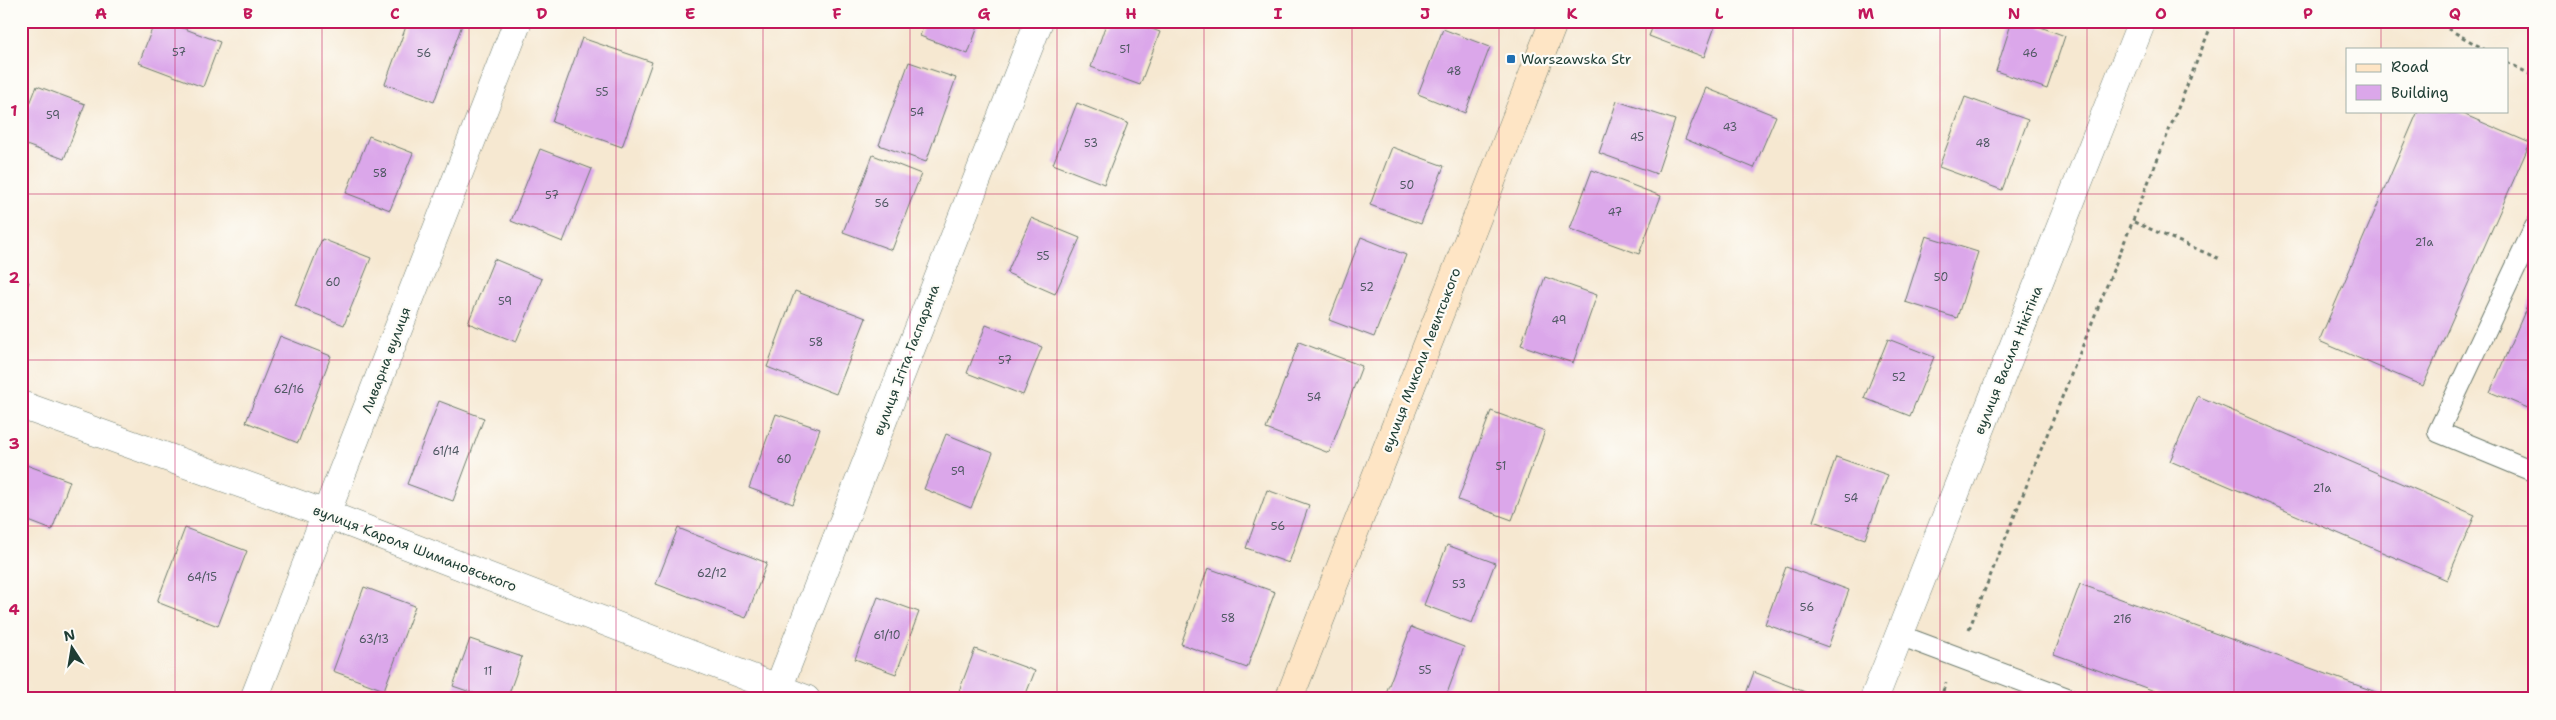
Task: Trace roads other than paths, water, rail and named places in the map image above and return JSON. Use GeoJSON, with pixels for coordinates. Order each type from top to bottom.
{"type":"FeatureCollection","features":[{"type":"Feature","properties":{"kind":"main road","name":"вулиця Миколи Левитського"},"geometry":{"type":"LineString","coordinates":[[1288,699],[1554,21]]}},
{"type":"Feature","properties":{"kind":"street","name":"Ливарна вулиця"},"geometry":{"type":"LineString","coordinates":[[254,699],[518,21]]}},
{"type":"Feature","properties":{"kind":"street","name":"вулиця Ігіта Гаспаряна"},"geometry":{"type":"LineString","coordinates":[[776,693],[1039,21]]}},
{"type":"Feature","properties":{"kind":"street","name":"вулиця Василя Нікітіна"},"geometry":{"type":"LineString","coordinates":[[1874,699],[2142,21]]}},
{"type":"Feature","properties":{"kind":"street","name":"вулиця Кароля Шимановського"},"geometry":{"type":"LineString","coordinates":[[21,405],[326,514],[776,693],[806,699]]}},
{"type":"Feature","properties":{"kind":"lane"},"geometry":{"type":"LineString","coordinates":[[2535,226],[2438,432],[2535,472]]}},
{"type":"Feature","properties":{"kind":"lane"},"geometry":{"type":"LineString","coordinates":[[1899,635],[2070,699]]}},
{"type":"Feature","properties":{"kind":"place","name":"Warszawska Str"},"geometry":{"type":"Point","coordinates":[1511,59]}}]}
